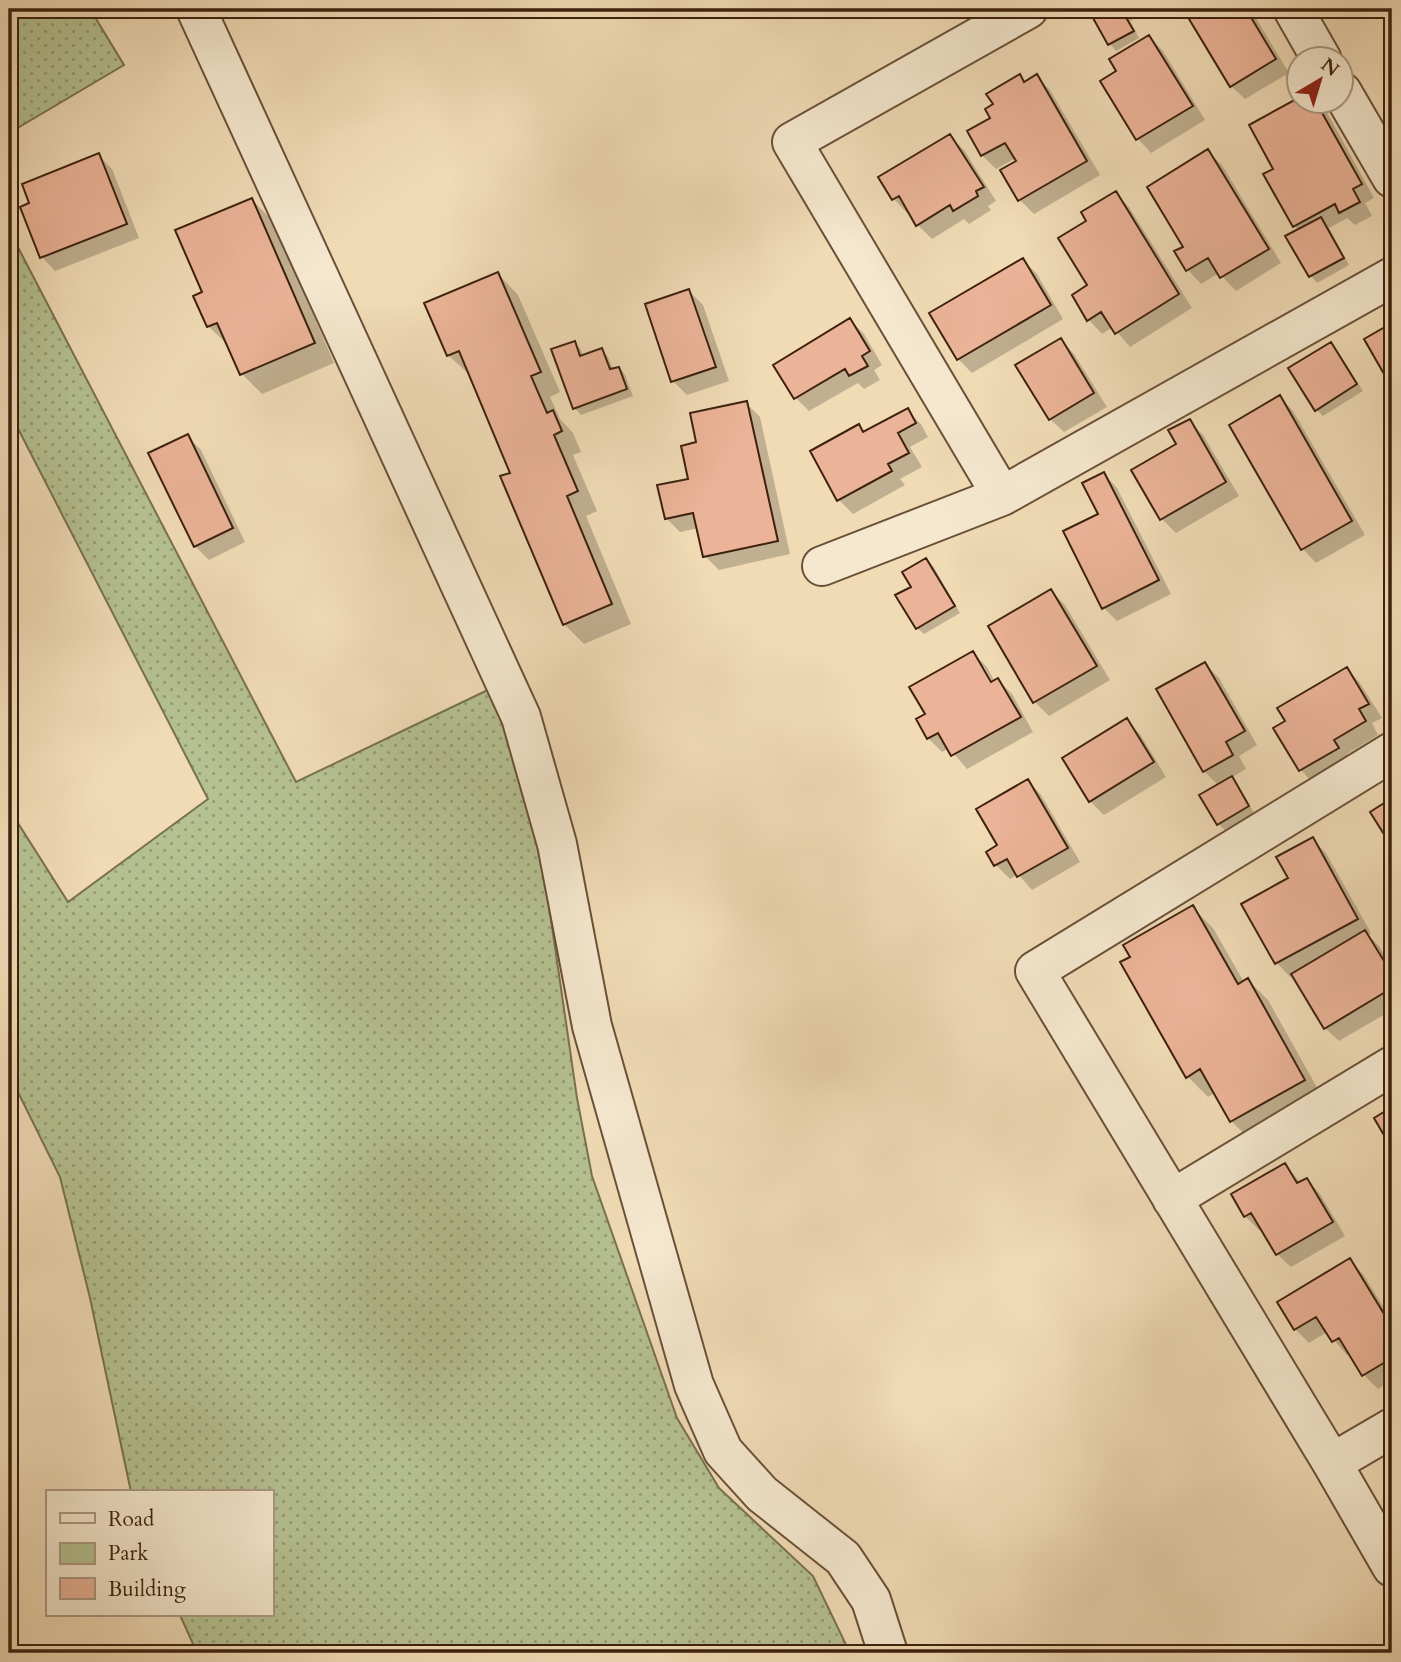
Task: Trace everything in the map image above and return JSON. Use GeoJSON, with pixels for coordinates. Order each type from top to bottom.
{"type":"FeatureCollection","features":[{"type":"Feature","properties":{"kind":"street"},"geometry":{"type":"LineString","coordinates":[[196,9],[521,717],[557,844],[592,1026],[694,1385],[723,1451],[761,1494],[843,1558],[871,1600],[888,1653]]}},
{"type":"Feature","properties":{"kind":"street"},"geometry":{"type":"LineString","coordinates":[[1002,496],[792,142],[1028,9]]}},
{"type":"Feature","properties":{"kind":"street"},"geometry":{"type":"LineString","coordinates":[[1293,9],[1314,46]]}},
{"type":"Feature","properties":{"kind":"street"},"geometry":{"type":"LineString","coordinates":[[1356,116],[1392,178]]}},
{"type":"Feature","properties":{"kind":"street"},"geometry":{"type":"LineString","coordinates":[[822,566],[1002,496],[1392,276]]}},
{"type":"Feature","properties":{"kind":"street"},"geometry":{"type":"LineString","coordinates":[[1392,752],[1035,971],[1332,1462],[1392,1567]]}},
{"type":"Feature","properties":{"kind":"street"},"geometry":{"type":"LineString","coordinates":[[1172,1199],[1392,1066]]}},
{"type":"Feature","properties":{"kind":"street"},"geometry":{"type":"LineString","coordinates":[[1332,1462],[1392,1428]]}},
{"type":"Feature","properties":{"kind":"green space"},"geometry":{"type":"Polygon","coordinates":[[[9,9],[90,9],[124,65],[9,133],[9,9]]]}},
{"type":"Feature","properties":{"kind":"green space"},"geometry":{"type":"Polygon","coordinates":[[[9,230],[296,782],[492,688],[525,778],[543,865],[577,1098],[592,1176],[677,1418],[719,1488],[813,1576],[850,1653],[197,1653],[180,1616],[273,1616],[273,1490],[131,1490],[90,1298],[60,1177],[9,1074],[9,809],[68,902],[208,799],[9,411],[9,230]]]}},
{"type":"Feature","properties":{"kind":"building"},"geometry":{"type":"Polygon","coordinates":[[[1088,9],[1131,9],[1132,11],[1124,14],[1134,31],[1108,45],[1088,9]]]}},
{"type":"Feature","properties":{"kind":"building"},"geometry":{"type":"Polygon","coordinates":[[[1183,9],[1246,9],[1276,59],[1230,87],[1183,9]]]}},
{"type":"Feature","properties":{"kind":"building"},"geometry":{"type":"Polygon","coordinates":[[[1149,35],[1193,106],[1136,140],[1100,81],[1116,71],[1109,59],[1149,35]]]}},
{"type":"Feature","properties":{"kind":"building"},"geometry":{"type":"Polygon","coordinates":[[[1020,74],[1024,82],[1037,74],[1087,161],[1018,201],[1000,170],[1016,161],[1005,143],[981,156],[967,131],[990,118],[985,109],[993,104],[986,94],[1020,74]]]}},
{"type":"Feature","properties":{"kind":"building"},"geometry":{"type":"Polygon","coordinates":[[[1286,105],[1286,116],[1324,116],[1362,184],[1353,189],[1360,202],[1339,213],[1335,204],[1293,227],[1263,174],[1273,169],[1249,125],[1286,105]]]}},
{"type":"Feature","properties":{"kind":"building"},"geometry":{"type":"Polygon","coordinates":[[[950,134],[984,187],[976,191],[978,196],[953,211],[950,205],[916,226],[899,196],[892,200],[878,177],[950,134]]]}},
{"type":"Feature","properties":{"kind":"building"},"geometry":{"type":"Polygon","coordinates":[[[1208,149],[1269,249],[1220,278],[1208,258],[1186,271],[1174,251],[1183,247],[1147,187],[1208,149]]]}},
{"type":"Feature","properties":{"kind":"building"},"geometry":{"type":"Polygon","coordinates":[[[99,153],[127,224],[40,258],[20,207],[29,203],[22,184],[99,153]]]}},
{"type":"Feature","properties":{"kind":"building"},"geometry":{"type":"Polygon","coordinates":[[[1116,191],[1179,294],[1115,334],[1101,312],[1087,321],[1072,295],[1087,285],[1058,238],[1086,221],[1081,212],[1116,191]]]}},
{"type":"Feature","properties":{"kind":"building"},"geometry":{"type":"Polygon","coordinates":[[[252,198],[315,343],[240,375],[217,323],[207,327],[193,296],[202,292],[175,230],[252,198]]]}},
{"type":"Feature","properties":{"kind":"building"},"geometry":{"type":"Polygon","coordinates":[[[1321,217],[1344,258],[1309,277],[1285,236],[1321,217]]]}},
{"type":"Feature","properties":{"kind":"building"},"geometry":{"type":"Polygon","coordinates":[[[1023,258],[1051,305],[957,360],[929,313],[1023,258]]]}},
{"type":"Feature","properties":{"kind":"building"},"geometry":{"type":"Polygon","coordinates":[[[498,272],[541,372],[531,376],[547,413],[553,410],[562,431],[554,435],[578,491],[567,496],[612,604],[563,625],[500,476],[510,473],[459,351],[447,356],[424,303],[498,272]]]}},
{"type":"Feature","properties":{"kind":"building"},"geometry":{"type":"Polygon","coordinates":[[[689,289],[716,367],[671,382],[645,304],[689,289]]]}},
{"type":"Feature","properties":{"kind":"building"},"geometry":{"type":"Polygon","coordinates":[[[850,318],[870,351],[862,356],[868,366],[849,376],[845,369],[794,399],[773,365],[850,318]]]}},
{"type":"Feature","properties":{"kind":"building"},"geometry":{"type":"Polygon","coordinates":[[[1392,323],[1392,388],[1364,339],[1392,323]]]}},
{"type":"Feature","properties":{"kind":"building"},"geometry":{"type":"Polygon","coordinates":[[[1061,338],[1094,393],[1049,420],[1015,365],[1061,338]]]}},
{"type":"Feature","properties":{"kind":"building"},"geometry":{"type":"Polygon","coordinates":[[[575,341],[580,356],[602,348],[610,369],[619,367],[627,389],[573,409],[551,349],[575,341]]]}},
{"type":"Feature","properties":{"kind":"building"},"geometry":{"type":"Polygon","coordinates":[[[1331,342],[1357,384],[1315,411],[1288,368],[1331,342]]]}},
{"type":"Feature","properties":{"kind":"building"},"geometry":{"type":"Polygon","coordinates":[[[1280,395],[1352,521],[1301,550],[1229,425],[1280,395]]]}},
{"type":"Feature","properties":{"kind":"building"},"geometry":{"type":"Polygon","coordinates":[[[747,401],[778,541],[703,557],[693,513],[665,519],[657,485],[688,479],[681,446],[696,442],[690,413],[747,401]]]}},
{"type":"Feature","properties":{"kind":"building"},"geometry":{"type":"Polygon","coordinates":[[[908,408],[916,423],[898,433],[909,453],[888,464],[892,471],[837,501],[810,451],[859,424],[863,432],[908,408]]]}},
{"type":"Feature","properties":{"kind":"building"},"geometry":{"type":"Polygon","coordinates":[[[1190,419],[1226,482],[1160,520],[1131,470],[1176,444],[1168,430],[1190,419]]]}},
{"type":"Feature","properties":{"kind":"building"},"geometry":{"type":"Polygon","coordinates":[[[188,434],[233,528],[194,547],[148,453],[188,434]]]}},
{"type":"Feature","properties":{"kind":"building"},"geometry":{"type":"Polygon","coordinates":[[[1104,472],[1159,580],[1102,609],[1063,531],[1098,514],[1082,483],[1104,472]]]}},
{"type":"Feature","properties":{"kind":"building"},"geometry":{"type":"Polygon","coordinates":[[[926,558],[955,606],[916,629],[895,595],[911,587],[902,572],[926,558]]]}},
{"type":"Feature","properties":{"kind":"building"},"geometry":{"type":"Polygon","coordinates":[[[1051,589],[1097,666],[1033,703],[988,626],[1051,589]]]}},
{"type":"Feature","properties":{"kind":"building"},"geometry":{"type":"Polygon","coordinates":[[[973,651],[991,682],[998,678],[1021,717],[951,756],[938,733],[927,739],[916,719],[925,714],[909,687],[973,651]]]}},
{"type":"Feature","properties":{"kind":"building"},"geometry":{"type":"Polygon","coordinates":[[[1205,662],[1245,731],[1226,742],[1233,755],[1203,772],[1156,689],[1205,662]]]}},
{"type":"Feature","properties":{"kind":"building"},"geometry":{"type":"Polygon","coordinates":[[[1347,667],[1369,704],[1359,709],[1366,721],[1334,740],[1339,748],[1299,771],[1273,728],[1285,721],[1277,708],[1347,667]]]}},
{"type":"Feature","properties":{"kind":"building"},"geometry":{"type":"Polygon","coordinates":[[[1127,718],[1154,762],[1089,802],[1062,758],[1127,718]]]}},
{"type":"Feature","properties":{"kind":"building"},"geometry":{"type":"Polygon","coordinates":[[[1232,776],[1249,806],[1217,825],[1199,795],[1232,776]]]}},
{"type":"Feature","properties":{"kind":"building"},"geometry":{"type":"Polygon","coordinates":[[[1028,779],[1068,848],[1017,877],[1007,859],[994,866],[986,852],[997,845],[976,809],[1028,779]]]}},
{"type":"Feature","properties":{"kind":"building"},"geometry":{"type":"Polygon","coordinates":[[[1392,798],[1392,847],[1370,812],[1392,798]]]}},
{"type":"Feature","properties":{"kind":"building"},"geometry":{"type":"Polygon","coordinates":[[[1313,837],[1358,919],[1275,964],[1241,904],[1288,878],[1276,857],[1313,837]]]}},
{"type":"Feature","properties":{"kind":"building"},"geometry":{"type":"Polygon","coordinates":[[[1193,905],[1238,984],[1248,978],[1305,1080],[1230,1122],[1200,1069],[1186,1078],[1120,962],[1130,957],[1123,945],[1193,905]]]}},
{"type":"Feature","properties":{"kind":"building"},"geometry":{"type":"Polygon","coordinates":[[[1365,930],[1392,974],[1392,988],[1324,1029],[1291,974],[1365,930]]]}},
{"type":"Feature","properties":{"kind":"building"},"geometry":{"type":"Polygon","coordinates":[[[1392,1107],[1392,1149],[1374,1118],[1392,1107]]]}},
{"type":"Feature","properties":{"kind":"building"},"geometry":{"type":"Polygon","coordinates":[[[1285,1163],[1297,1183],[1307,1178],[1333,1222],[1276,1255],[1251,1213],[1244,1217],[1231,1194],[1285,1163]]]}},
{"type":"Feature","properties":{"kind":"building"},"geometry":{"type":"Polygon","coordinates":[[[1350,1258],[1392,1327],[1392,1358],[1362,1376],[1339,1338],[1332,1342],[1316,1317],[1294,1330],[1277,1302],[1350,1258]]]}}]}
